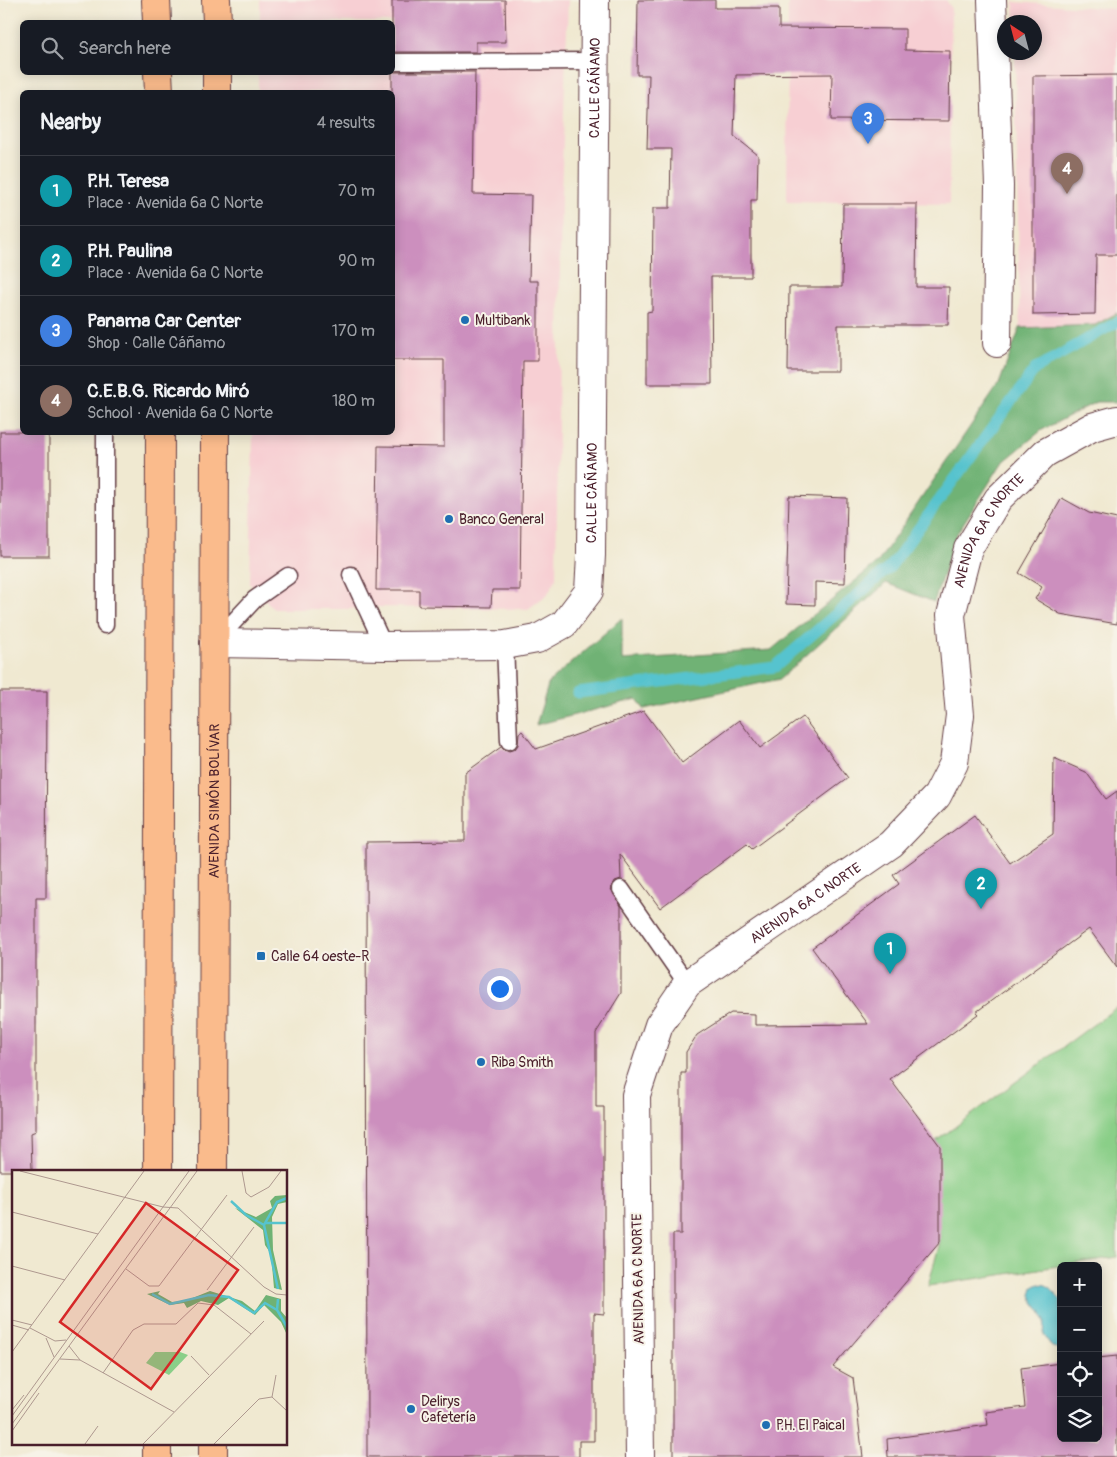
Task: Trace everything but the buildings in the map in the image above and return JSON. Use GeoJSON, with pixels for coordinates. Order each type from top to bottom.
{"type":"FeatureCollection","features":[{"type":"Feature","properties":{"kind":"main road"},"geometry":{"type":"LineString","coordinates":[[156,0],[157,20]]}},
{"type":"Feature","properties":{"kind":"main road"},"geometry":{"type":"LineString","coordinates":[[216,0],[217,20]]}},
{"type":"Feature","properties":{"kind":"main road"},"geometry":{"type":"LineString","coordinates":[[158,75],[159,90]]}},
{"type":"Feature","properties":{"kind":"main road"},"geometry":{"type":"LineString","coordinates":[[217,75],[217,90]]}},
{"type":"Feature","properties":{"kind":"main road"},"geometry":{"type":"LineString","coordinates":[[158,1170],[160,435]]}},
{"type":"Feature","properties":{"kind":"main road","name":"AVENIDA SIMÓN BOLÍVAR"},"geometry":{"type":"LineString","coordinates":[[213,1170],[215,435]]}},
{"type":"Feature","properties":{"kind":"main road"},"geometry":{"type":"LineString","coordinates":[[157,1444],[157,1457]]}},
{"type":"Feature","properties":{"kind":"main road"},"geometry":{"type":"LineString","coordinates":[[213,1444],[213,1457]]}},
{"type":"Feature","properties":{"kind":"street","name":"CALLE CÁÑAMO"},"geometry":{"type":"LineString","coordinates":[[214,643],[384,646],[505,645],[537,639],[564,624],[589,591],[591,546],[595,0]]}},
{"type":"Feature","properties":{"kind":"street"},"geometry":{"type":"LineString","coordinates":[[992,0],[999,186],[997,343]]}},
{"type":"Feature","properties":{"kind":"street","name":"AVENIDA 6A C NORTE"},"geometry":{"type":"LineString","coordinates":[[640,1457],[636,1095],[659,1025],[687,984],[891,844],[937,796],[954,763],[960,715],[950,615],[968,549],[998,499],[1045,453],[1092,427],[1117,420]]}},
{"type":"Feature","properties":{"kind":"lane"},"geometry":{"type":"LineString","coordinates":[[395,62],[594,61]]}},
{"type":"Feature","properties":{"kind":"lane"},"geometry":{"type":"LineString","coordinates":[[105,435],[105,625]]}},
{"type":"Feature","properties":{"kind":"lane"},"geometry":{"type":"LineString","coordinates":[[351,575],[384,646]]}},
{"type":"Feature","properties":{"kind":"lane"},"geometry":{"type":"LineString","coordinates":[[214,643],[255,599],[288,576]]}},
{"type":"Feature","properties":{"kind":"lane"},"geometry":{"type":"LineString","coordinates":[[505,645],[509,741]]}},
{"type":"Feature","properties":{"kind":"lane"},"geometry":{"type":"LineString","coordinates":[[621,889],[687,984]]}},
{"type":"Feature","properties":{"kind":"shaded area"},"geometry":{"type":"Polygon","coordinates":[[[260,0],[568,0],[561,196],[556,579],[547,595],[528,609],[376,607],[274,609],[250,584],[253,435],[395,435],[395,90],[258,90],[258,75],[395,75],[395,20],[260,20],[260,0]]]}},
{"type":"Feature","properties":{"kind":"shaded area"},"geometry":{"type":"Polygon","coordinates":[[[788,0],[946,0],[951,7],[949,204],[787,201],[788,0]]]}},
{"type":"Feature","properties":{"kind":"shaded area"},"geometry":{"type":"Polygon","coordinates":[[[1014,2],[1117,9],[1117,313],[1095,325],[1020,328],[1015,60],[1042,60],[1042,15],[1015,15],[1014,2]]]}},
{"type":"Feature","properties":{"kind":"green space"},"geometry":{"type":"Polygon","coordinates":[[[1117,313],[1117,402],[1096,402],[1042,430],[1002,463],[956,535],[934,602],[886,583],[780,679],[644,709],[637,699],[536,725],[549,682],[622,618],[622,660],[771,650],[878,562],[999,384],[1020,328],[1095,325],[1117,313]]]}},
{"type":"Feature","properties":{"kind":"green space"},"geometry":{"type":"Polygon","coordinates":[[[1117,1007],[1117,1257],[1084,1262],[1057,1262],[1057,1266],[928,1286],[940,1242],[936,1141],[1117,1007]]]}},
{"type":"Feature","properties":{"kind":"water"},"geometry":{"type":"Polygon","coordinates":[[[1039,1284],[1046,1285],[1057,1296],[1057,1348],[1052,1347],[1044,1335],[1045,1322],[1041,1311],[1031,1295],[1033,1287],[1039,1284]]]}},
{"type":"Feature","properties":{"kind":"waterway"},"geometry":{"type":"LineString","coordinates":[[578,693],[775,667],[891,566],[1035,369],[1117,322]]}},
{"type":"Feature","properties":{"kind":"place","name":"Panama Car Center"},"geometry":{"type":"Point","coordinates":[868,144]}},
{"type":"Feature","properties":{"kind":"place","name":"C.E.B.G. Ricardo Miró"},"geometry":{"type":"Point","coordinates":[1067,194]}},
{"type":"Feature","properties":{"kind":"place","name":"Multibank"},"geometry":{"type":"Point","coordinates":[465,320]}},
{"type":"Feature","properties":{"kind":"place","name":"Banco General"},"geometry":{"type":"Point","coordinates":[449,519]}},
{"type":"Feature","properties":{"kind":"place","name":"P.H. Paulina"},"geometry":{"type":"Point","coordinates":[981,909]}},
{"type":"Feature","properties":{"kind":"place","name":"Calle 64 oeste-R"},"geometry":{"type":"Point","coordinates":[261,956]}},
{"type":"Feature","properties":{"kind":"place","name":"P.H. Teresa"},"geometry":{"type":"Point","coordinates":[890,974]}},
{"type":"Feature","properties":{"kind":"place","name":"Riba Smith"},"geometry":{"type":"Point","coordinates":[481,1062]}},
{"type":"Feature","properties":{"kind":"place","name":"Delirys Cafetería"},"geometry":{"type":"Point","coordinates":[411,1409]}},
{"type":"Feature","properties":{"kind":"place","name":"P.H. El Paical"},"geometry":{"type":"Point","coordinates":[766,1425]}}]}
